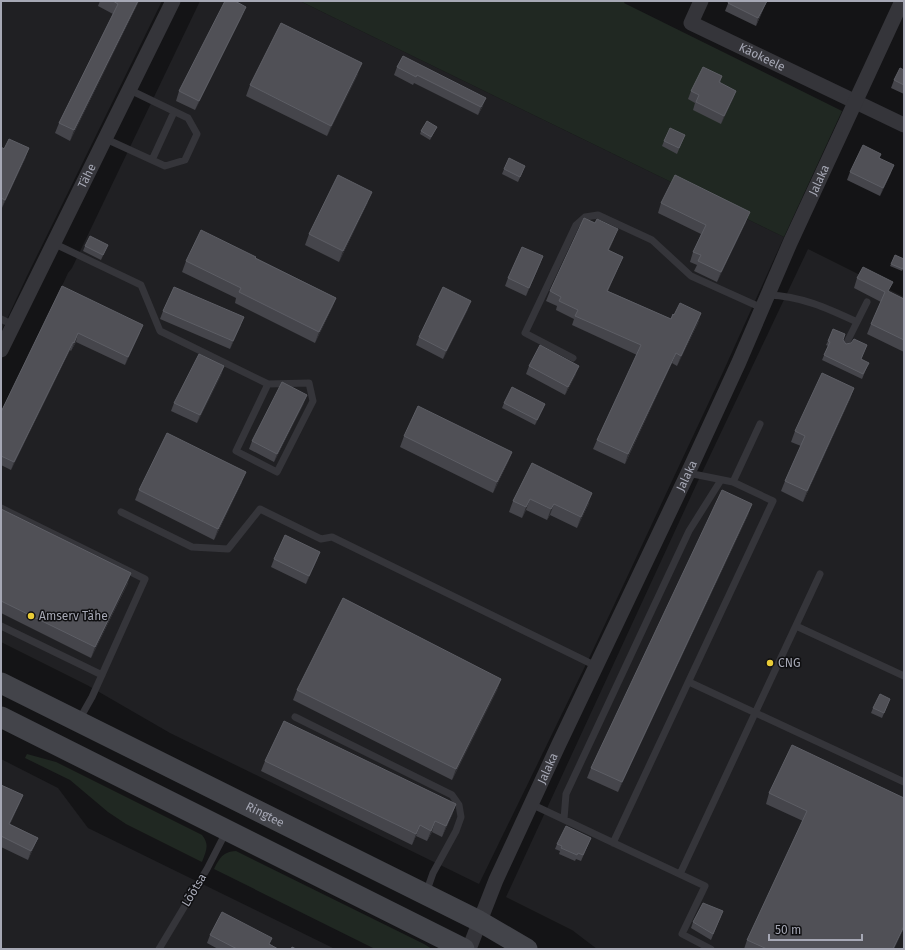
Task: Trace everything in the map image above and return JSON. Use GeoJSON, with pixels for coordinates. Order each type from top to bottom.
{"type":"FeatureCollection","features":[{"type":"Feature","properties":{"kind":"main road","name":"Ringtee"},"geometry":{"type":"LineString","coordinates":[[1,683],[479,921],[527,949]]}},
{"type":"Feature","properties":{"kind":"main road"},"geometry":{"type":"LineString","coordinates":[[1,717],[464,949]]}},
{"type":"Feature","properties":{"kind":"street","name":"Tähe"},"geometry":{"type":"LineString","coordinates":[[1,350],[7,322],[53,243],[106,139],[173,1]]}},
{"type":"Feature","properties":{"kind":"street","name":"Käokeele"},"geometry":{"type":"LineString","coordinates":[[701,1],[690,23],[855,101]]}},
{"type":"Feature","properties":{"kind":"street","name":"Jalaka"},"geometry":{"type":"LineString","coordinates":[[469,949],[496,880],[688,473],[739,362],[793,236],[902,1]]}},
{"type":"Feature","properties":{"kind":"street"},"geometry":{"type":"LineString","coordinates":[[855,101],[904,125]]}},
{"type":"Feature","properties":{"kind":"lane"},"geometry":{"type":"LineString","coordinates":[[106,139],[165,166],[185,160],[196,134],[188,118],[130,90]]}},
{"type":"Feature","properties":{"kind":"lane"},"geometry":{"type":"LineString","coordinates":[[152,160],[174,112]]}},
{"type":"Feature","properties":{"kind":"lane"},"geometry":{"type":"LineString","coordinates":[[573,358],[525,333],[576,224],[585,217],[598,215],[652,240],[691,276],[765,302],[782,295],[804,300],[825,307],[857,322]]}},
{"type":"Feature","properties":{"kind":"lane"},"geometry":{"type":"LineString","coordinates":[[53,243],[141,284],[160,330],[268,384],[309,383],[313,401],[277,472],[236,451],[268,384]]}},
{"type":"Feature","properties":{"kind":"lane"},"geometry":{"type":"LineString","coordinates":[[846,344],[867,302]]}},
{"type":"Feature","properties":{"kind":"lane"},"geometry":{"type":"LineString","coordinates":[[733,482],[760,424]]}},
{"type":"Feature","properties":{"kind":"lane"},"geometry":{"type":"LineString","coordinates":[[613,843],[773,501],[733,482],[688,473]]}},
{"type":"Feature","properties":{"kind":"lane"},"geometry":{"type":"LineString","coordinates":[[564,819],[566,794],[689,532],[722,480]]}},
{"type":"Feature","properties":{"kind":"lane"},"geometry":{"type":"LineString","coordinates":[[1,508],[145,579],[92,697],[78,722]]}},
{"type":"Feature","properties":{"kind":"lane"},"geometry":{"type":"LineString","coordinates":[[121,512],[192,547],[228,549],[260,509],[321,539],[332,537],[596,666]]}},
{"type":"Feature","properties":{"kind":"lane"},"geometry":{"type":"LineString","coordinates":[[680,874],[820,574]]}},
{"type":"Feature","properties":{"kind":"lane"},"geometry":{"type":"LineString","coordinates":[[1,626],[102,675]]}},
{"type":"Feature","properties":{"kind":"lane"},"geometry":{"type":"LineString","coordinates":[[796,626],[904,676]]}},
{"type":"Feature","properties":{"kind":"lane"},"geometry":{"type":"LineString","coordinates":[[688,682],[904,782]]}},
{"type":"Feature","properties":{"kind":"lane"},"geometry":{"type":"LineString","coordinates":[[295,717],[452,795],[459,805],[461,817],[456,831],[433,873],[426,895]]}},
{"type":"Feature","properties":{"kind":"lane"},"geometry":{"type":"LineString","coordinates":[[531,804],[705,886],[682,934],[711,949]]}},
{"type":"Feature","properties":{"kind":"lane","name":"Lõõtsa"},"geometry":{"type":"LineString","coordinates":[[159,949],[207,869],[227,830]]}},
{"type":"Feature","properties":{"kind":"shaded area"},"geometry":{"type":"Polygon","coordinates":[[[1,1],[162,1],[1,332],[1,1]]]}},
{"type":"Feature","properties":{"kind":"shaded area"},"geometry":{"type":"Polygon","coordinates":[[[200,1],[300,1],[784,237],[723,372],[592,652],[479,884],[170,733],[87,685],[1,642],[1,417],[68,273],[72,268],[200,1]]]}},
{"type":"Feature","properties":{"kind":"shaded area"},"geometry":{"type":"Polygon","coordinates":[[[300,1],[625,1],[624,3],[842,111],[784,237],[300,1]]]}},
{"type":"Feature","properties":{"kind":"shaded area"},"geometry":{"type":"Polygon","coordinates":[[[808,249],[904,297],[904,949],[597,949],[572,930],[506,897],[698,481],[808,249]]]}},
{"type":"Feature","properties":{"kind":"shaded area"},"geometry":{"type":"Polygon","coordinates":[[[27,754],[56,762],[202,835],[207,845],[202,862],[126,824],[108,812],[70,780],[25,758],[27,754]]]}},
{"type":"Feature","properties":{"kind":"shaded area"},"geometry":{"type":"Polygon","coordinates":[[[1,759],[58,788],[88,828],[335,949],[1,949],[1,759]]]}},
{"type":"Feature","properties":{"kind":"shaded area"},"geometry":{"type":"Polygon","coordinates":[[[236,851],[432,949],[375,949],[214,869],[224,854],[236,851]]]}},
{"type":"Feature","properties":{"kind":"building"},"geometry":{"type":"Polygon","coordinates":[[[113,1],[138,1],[74,130],[59,123],[118,4],[113,1]]]}},
{"type":"Feature","properties":{"kind":"building"},"geometry":{"type":"Polygon","coordinates":[[[225,1],[235,1],[246,7],[199,101],[179,91],[225,1]]]}},
{"type":"Feature","properties":{"kind":"building"},"geometry":{"type":"Polygon","coordinates":[[[729,1],[767,1],[758,18],[728,3],[729,1]]]}},
{"type":"Feature","properties":{"kind":"building"},"geometry":{"type":"Polygon","coordinates":[[[281,23],[362,63],[331,126],[250,85],[281,23]]]}},
{"type":"Feature","properties":{"kind":"building"},"geometry":{"type":"Polygon","coordinates":[[[403,56],[486,98],[481,107],[417,75],[416,77],[397,67],[403,56]]]}},
{"type":"Feature","properties":{"kind":"building"},"geometry":{"type":"Polygon","coordinates":[[[703,67],[722,76],[719,82],[736,91],[724,116],[696,102],[699,95],[691,91],[703,67]]]}},
{"type":"Feature","properties":{"kind":"building"},"geometry":{"type":"Polygon","coordinates":[[[900,68],[904,70],[904,85],[894,80],[900,68]]]}},
{"type":"Feature","properties":{"kind":"building"},"geometry":{"type":"Polygon","coordinates":[[[427,121],[437,127],[431,137],[421,131],[427,121]]]}},
{"type":"Feature","properties":{"kind":"building"},"geometry":{"type":"Polygon","coordinates":[[[670,128],[685,135],[679,148],[664,141],[670,128]]]}},
{"type":"Feature","properties":{"kind":"building"},"geometry":{"type":"Polygon","coordinates":[[[9,139],[29,148],[5,200],[1,198],[1,147],[4,149],[9,139]]]}},
{"type":"Feature","properties":{"kind":"building"},"geometry":{"type":"Polygon","coordinates":[[[863,145],[881,154],[879,158],[894,165],[883,188],[850,172],[863,145]]]}},
{"type":"Feature","properties":{"kind":"building"},"geometry":{"type":"Polygon","coordinates":[[[509,158],[525,166],[520,177],[504,169],[509,158]]]}},
{"type":"Feature","properties":{"kind":"building"},"geometry":{"type":"Polygon","coordinates":[[[338,175],[372,192],[343,251],[309,234],[338,175]]]}},
{"type":"Feature","properties":{"kind":"building"},"geometry":{"type":"Polygon","coordinates":[[[675,175],[750,212],[721,272],[698,261],[701,255],[693,252],[706,225],[661,203],[675,175]]]}},
{"type":"Feature","properties":{"kind":"building"},"geometry":{"type":"Polygon","coordinates":[[[584,218],[595,223],[597,219],[618,229],[608,250],[623,257],[607,291],[671,319],[680,303],[701,313],[681,356],[676,353],[628,454],[597,440],[641,345],[575,316],[578,310],[559,301],[561,297],[550,291],[584,218]]]}},
{"type":"Feature","properties":{"kind":"building"},"geometry":{"type":"Polygon","coordinates":[[[201,230],[336,298],[319,332],[239,292],[241,288],[186,261],[201,230]]]}},
{"type":"Feature","properties":{"kind":"building"},"geometry":{"type":"Polygon","coordinates":[[[90,236],[108,245],[103,255],[85,246],[90,236]]]}},
{"type":"Feature","properties":{"kind":"building"},"geometry":{"type":"Polygon","coordinates":[[[522,247],[543,256],[529,288],[508,278],[522,247]]]}},
{"type":"Feature","properties":{"kind":"building"},"geometry":{"type":"Polygon","coordinates":[[[895,255],[904,259],[903,269],[891,264],[895,255]]]}},
{"type":"Feature","properties":{"kind":"building"},"geometry":{"type":"Polygon","coordinates":[[[863,267],[893,282],[888,291],[904,299],[904,340],[871,324],[885,292],[857,278],[863,267]]]}},
{"type":"Feature","properties":{"kind":"building"},"geometry":{"type":"Polygon","coordinates":[[[62,286],[143,325],[128,357],[78,333],[14,462],[1,456],[1,412],[62,286]]]}},
{"type":"Feature","properties":{"kind":"building"},"geometry":{"type":"Polygon","coordinates":[[[174,287],[244,317],[233,341],[163,311],[174,287]]]}},
{"type":"Feature","properties":{"kind":"building"},"geometry":{"type":"Polygon","coordinates":[[[443,287],[471,301],[446,351],[419,337],[443,287]]]}},
{"type":"Feature","properties":{"kind":"building"},"geometry":{"type":"Polygon","coordinates":[[[833,329],[845,334],[843,340],[846,344],[851,343],[854,339],[867,345],[861,359],[869,363],[863,374],[824,355],[830,342],[828,341],[833,329]]]}},
{"type":"Feature","properties":{"kind":"building"},"geometry":{"type":"Polygon","coordinates":[[[540,345],[579,366],[568,387],[529,366],[540,345]]]}},
{"type":"Feature","properties":{"kind":"building"},"geometry":{"type":"Polygon","coordinates":[[[199,354],[224,366],[200,415],[174,403],[199,354]]]}},
{"type":"Feature","properties":{"kind":"building"},"geometry":{"type":"Polygon","coordinates":[[[822,373],[854,388],[807,491],[785,481],[805,436],[795,431],[822,373]]]}},
{"type":"Feature","properties":{"kind":"building"},"geometry":{"type":"Polygon","coordinates":[[[282,382],[307,395],[277,454],[252,441],[282,382]]]}},
{"type":"Feature","properties":{"kind":"building"},"geometry":{"type":"Polygon","coordinates":[[[512,387],[545,404],[537,420],[504,403],[512,387]]]}},
{"type":"Feature","properties":{"kind":"building"},"geometry":{"type":"Polygon","coordinates":[[[418,406],[512,452],[497,482],[404,436],[418,406]]]}},
{"type":"Feature","properties":{"kind":"building"},"geometry":{"type":"Polygon","coordinates":[[[167,433],[246,472],[218,529],[139,490],[167,433]]]}},
{"type":"Feature","properties":{"kind":"building"},"geometry":{"type":"Polygon","coordinates":[[[532,463],[592,493],[581,517],[554,504],[551,509],[530,499],[526,507],[513,501],[532,463]]]}},
{"type":"Feature","properties":{"kind":"building"},"geometry":{"type":"Polygon","coordinates":[[[722,490],[752,504],[622,782],[591,768],[722,490]]]}},
{"type":"Feature","properties":{"kind":"building"},"geometry":{"type":"Polygon","coordinates":[[[1,509],[131,573],[95,647],[1,601],[1,509]]]}},
{"type":"Feature","properties":{"kind":"building"},"geometry":{"type":"Polygon","coordinates":[[[285,535],[320,552],[309,576],[274,559],[285,535]]]}},
{"type":"Feature","properties":{"kind":"building"},"geometry":{"type":"Polygon","coordinates":[[[343,598],[501,679],[456,769],[297,690],[343,598]]]}},
{"type":"Feature","properties":{"kind":"building"},"geometry":{"type":"Polygon","coordinates":[[[880,694],[890,699],[884,713],[873,708],[880,694]]]}},
{"type":"Feature","properties":{"kind":"building"},"geometry":{"type":"Polygon","coordinates":[[[284,721],[456,804],[446,826],[435,821],[431,831],[420,825],[416,834],[265,761],[284,721]]]}},
{"type":"Feature","properties":{"kind":"building"},"geometry":{"type":"Polygon","coordinates":[[[792,745],[904,798],[904,926],[893,949],[767,949],[747,940],[807,811],[769,793],[792,745]]]}},
{"type":"Feature","properties":{"kind":"building"},"geometry":{"type":"Polygon","coordinates":[[[1,785],[23,795],[9,824],[38,838],[31,851],[1,836],[1,785]]]}},
{"type":"Feature","properties":{"kind":"building"},"geometry":{"type":"Polygon","coordinates":[[[566,826],[591,838],[583,855],[578,853],[577,855],[561,848],[562,846],[557,844],[566,826]]]}},
{"type":"Feature","properties":{"kind":"building"},"geometry":{"type":"Polygon","coordinates":[[[703,903],[723,911],[713,934],[693,922],[703,903]]]}},
{"type":"Feature","properties":{"kind":"building"},"geometry":{"type":"Polygon","coordinates":[[[222,912],[272,938],[269,944],[278,949],[237,949],[210,935],[222,912]]]}},
{"type":"Feature","properties":{"kind":"place","name":"Amserv Tähe"},"geometry":{"type":"Point","coordinates":[31,616]}},
{"type":"Feature","properties":{"kind":"place","name":"CNG"},"geometry":{"type":"Point","coordinates":[770,663]}}]}
